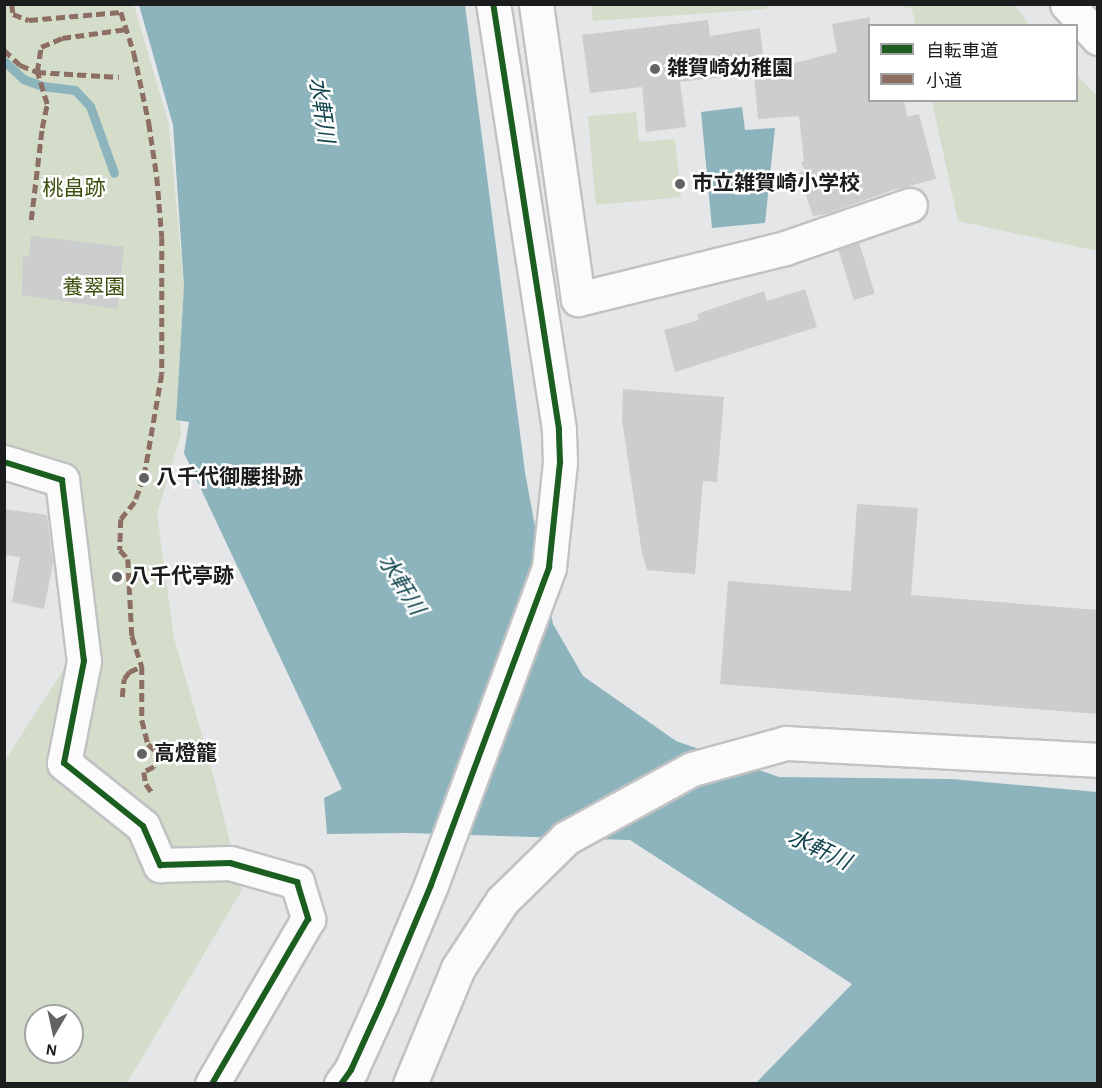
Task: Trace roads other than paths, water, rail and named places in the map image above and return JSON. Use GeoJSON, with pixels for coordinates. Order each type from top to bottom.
{"type":"FeatureCollection","features":[{"type":"Feature","properties":{"kind":"street"},"geometry":{"type":"LineString","coordinates":[[341,1083],[351,1070],[381,1004],[431,885],[549,567],[560,462],[560,429],[493,4]]}},
{"type":"Feature","properties":{"kind":"street"},"geometry":{"type":"LineString","coordinates":[[536,4],[578,299],[785,248],[910,205]]}},
{"type":"Feature","properties":{"kind":"street"},"geometry":{"type":"LineString","coordinates":[[1067,4],[1098,38]]}},
{"type":"Feature","properties":{"kind":"street"},"geometry":{"type":"LineString","coordinates":[[4,462],[62,480],[84,661],[64,763],[143,826],[160,865],[230,864],[297,882],[308,919],[212,1083]]}},
{"type":"Feature","properties":{"kind":"street"},"geometry":{"type":"LineString","coordinates":[[410,1083],[458,968],[502,901],[566,837],[692,769],[786,743],[1098,760]]}},
{"type":"Feature","properties":{"kind":"water","name":"水軒川"},"geometry":{"type":"Polygon","coordinates":[[[139,5],[465,5],[525,472],[553,624],[583,676],[676,741],[779,777],[951,779],[1097,792],[1097,1083],[756,1083],[852,984],[630,840],[408,833],[327,834],[324,798],[342,789],[184,453],[189,422],[176,420],[184,286],[173,125],[139,5]]]}},
{"type":"Feature","properties":{"kind":"water"},"geometry":{"type":"Polygon","coordinates":[[[742,107],[745,130],[775,128],[765,223],[712,228],[701,112],[742,107]]]}},
{"type":"Feature","properties":{"kind":"waterway"},"geometry":{"type":"LineString","coordinates":[[4,61],[23,79],[42,86],[75,90],[90,106],[114,173]]}},
{"type":"Feature","properties":{"kind":"place","name":"雑賀崎幼稚園"},"geometry":{"type":"Point","coordinates":[655,69]}},
{"type":"Feature","properties":{"kind":"place","name":"市立雑賀崎小学校"},"geometry":{"type":"Point","coordinates":[680,184]}},
{"type":"Feature","properties":{"kind":"place","name":"八千代御腰掛跡"},"geometry":{"type":"Point","coordinates":[144,478]}},
{"type":"Feature","properties":{"kind":"place","name":"八千代亭跡"},"geometry":{"type":"Point","coordinates":[117,577]}},
{"type":"Feature","properties":{"kind":"place","name":"高燈籠"},"geometry":{"type":"Point","coordinates":[142,754]}},
{"type":"Feature","properties":{"kind":"park label","name":"桃畠跡"},"geometry":{"type":"Point","coordinates":[74,189]}},
{"type":"Feature","properties":{"kind":"park label","name":"養翠園"},"geometry":{"type":"Point","coordinates":[94,288]}}]}
